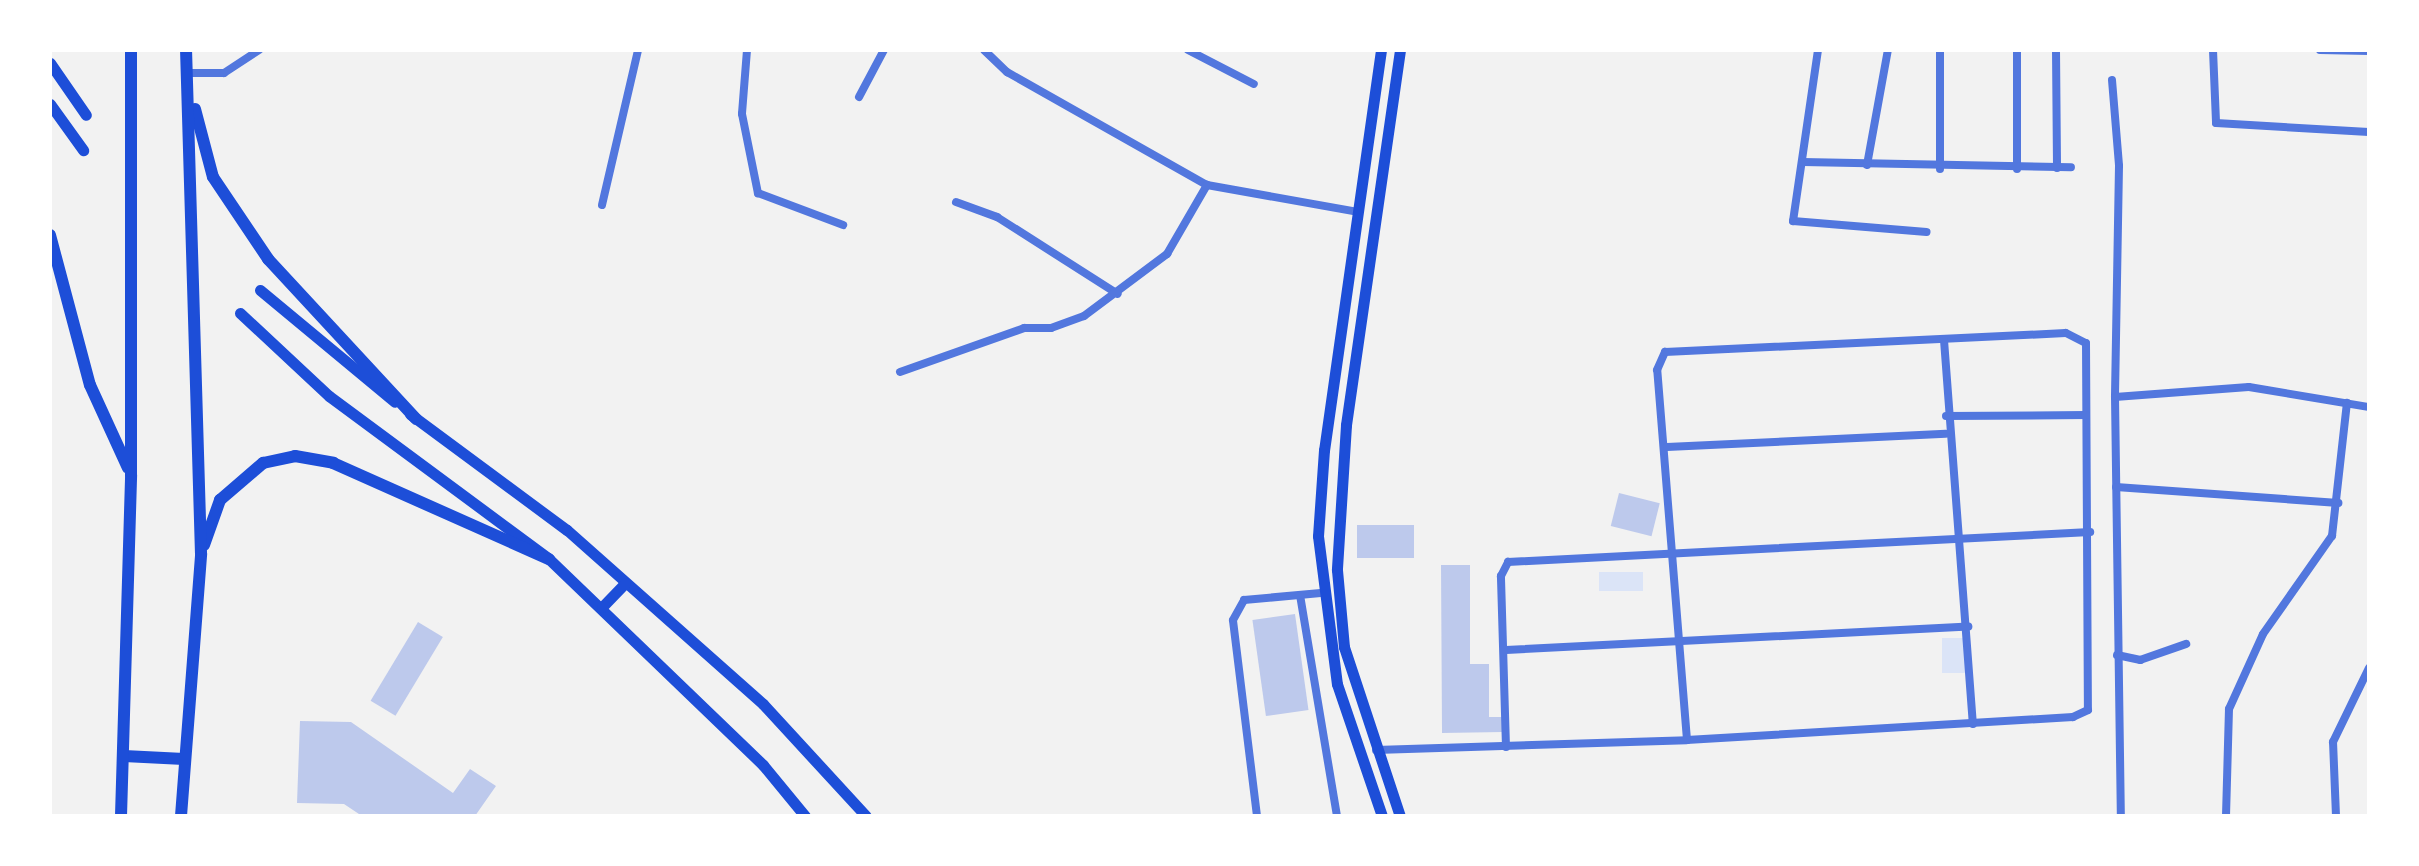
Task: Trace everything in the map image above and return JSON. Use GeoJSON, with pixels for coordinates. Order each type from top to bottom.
{"type":"FeatureCollection","features":[{"type":"Feature","properties":{"kind":"main road"},"geometry":{"type":"LineString","coordinates":[[121,816],[132,475],[131,50]]}},
{"type":"Feature","properties":{"kind":"main road"},"geometry":{"type":"LineString","coordinates":[[181,816],[201,554],[186,50]]}},
{"type":"Feature","properties":{"kind":"main road"},"geometry":{"type":"LineString","coordinates":[[1381,50],[1324,450],[1321,593],[1341,697],[1382,816]]}},
{"type":"Feature","properties":{"kind":"main road"},"geometry":{"type":"LineString","coordinates":[[1400,50],[1360,320],[1337,570],[1344,647],[1400,816]]}},
{"type":"Feature","properties":{"kind":"main road"},"geometry":{"type":"LineString","coordinates":[[50,63],[86,115]]}},
{"type":"Feature","properties":{"kind":"main road"},"geometry":{"type":"LineString","coordinates":[[188,78],[222,195],[268,259],[416,418]]}},
{"type":"Feature","properties":{"kind":"main road"},"geometry":{"type":"LineString","coordinates":[[50,104],[82,150]]}},
{"type":"Feature","properties":{"kind":"main road"},"geometry":{"type":"LineString","coordinates":[[50,235],[90,385],[132,475]]}},
{"type":"Feature","properties":{"kind":"main road"},"geometry":{"type":"LineString","coordinates":[[260,290],[416,418],[567,530],[763,704],[866,816]]}},
{"type":"Feature","properties":{"kind":"main road"},"geometry":{"type":"LineString","coordinates":[[240,313],[329,396],[549,560],[602,607],[763,765],[805,816]]}},
{"type":"Feature","properties":{"kind":"main road"},"geometry":{"type":"LineString","coordinates":[[1345,318],[1360,320]]}},
{"type":"Feature","properties":{"kind":"main road"},"geometry":{"type":"LineString","coordinates":[[201,554],[220,500],[264,463],[295,456],[333,463],[549,560]]}},
{"type":"Feature","properties":{"kind":"main road"},"geometry":{"type":"LineString","coordinates":[[602,607],[626,583]]}},
{"type":"Feature","properties":{"kind":"main road"},"geometry":{"type":"LineString","coordinates":[[124,756],[184,759]]}},
{"type":"Feature","properties":{"kind":"street"},"geometry":{"type":"LineString","coordinates":[[188,78],[224,73],[259,50]]}},
{"type":"Feature","properties":{"kind":"street"},"geometry":{"type":"LineString","coordinates":[[602,206],[638,50]]}},
{"type":"Feature","properties":{"kind":"street"},"geometry":{"type":"LineString","coordinates":[[748,50],[742,114],[758,194],[843,225]]}},
{"type":"Feature","properties":{"kind":"street"},"geometry":{"type":"LineString","coordinates":[[859,97],[884,50]]}},
{"type":"Feature","properties":{"kind":"street"},"geometry":{"type":"LineString","coordinates":[[984,50],[1007,72],[1208,185],[1360,212]]}},
{"type":"Feature","properties":{"kind":"street"},"geometry":{"type":"LineString","coordinates":[[1188,50],[1254,84]]}},
{"type":"Feature","properties":{"kind":"street"},"geometry":{"type":"LineString","coordinates":[[1818,50],[1796,224],[1927,232]]}},
{"type":"Feature","properties":{"kind":"street"},"geometry":{"type":"LineString","coordinates":[[1867,165],[1888,50]]}},
{"type":"Feature","properties":{"kind":"street"},"geometry":{"type":"LineString","coordinates":[[1940,50],[1940,169]]}},
{"type":"Feature","properties":{"kind":"street"},"geometry":{"type":"LineString","coordinates":[[2017,50],[2017,169]]}},
{"type":"Feature","properties":{"kind":"street"},"geometry":{"type":"LineString","coordinates":[[2056,50],[2057,168]]}},
{"type":"Feature","properties":{"kind":"street"},"geometry":{"type":"LineString","coordinates":[[2213,50],[2216,123],[2369,132]]}},
{"type":"Feature","properties":{"kind":"street"},"geometry":{"type":"LineString","coordinates":[[2320,50],[2369,51]]}},
{"type":"Feature","properties":{"kind":"street"},"geometry":{"type":"LineString","coordinates":[[2112,80],[2119,166],[2115,397],[2121,816]]}},
{"type":"Feature","properties":{"kind":"street"},"geometry":{"type":"LineString","coordinates":[[1803,162],[1940,169],[2070,167]]}},
{"type":"Feature","properties":{"kind":"street"},"geometry":{"type":"LineString","coordinates":[[900,372],[1024,328],[1066,323],[1118,294],[1180,240],[1208,185]]}},
{"type":"Feature","properties":{"kind":"street"},"geometry":{"type":"LineString","coordinates":[[956,202],[997,217],[1118,294]]}},
{"type":"Feature","properties":{"kind":"street"},"geometry":{"type":"LineString","coordinates":[[1375,750],[1687,740],[1973,724],[2088,710],[2090,532],[2082,336],[1666,352],[1657,370],[1668,446],[1687,740]]}},
{"type":"Feature","properties":{"kind":"street"},"geometry":{"type":"LineString","coordinates":[[1944,340],[1946,434],[1962,536],[1973,724]]}},
{"type":"Feature","properties":{"kind":"street"},"geometry":{"type":"LineString","coordinates":[[2115,397],[2249,387],[2369,407]]}},
{"type":"Feature","properties":{"kind":"street"},"geometry":{"type":"LineString","coordinates":[[2226,816],[2229,710],[2263,634],[2332,536],[2347,403]]}},
{"type":"Feature","properties":{"kind":"street"},"geometry":{"type":"LineString","coordinates":[[1946,416],[2086,415]]}},
{"type":"Feature","properties":{"kind":"street"},"geometry":{"type":"LineString","coordinates":[[1668,446],[1946,434]]}},
{"type":"Feature","properties":{"kind":"street"},"geometry":{"type":"LineString","coordinates":[[2116,486],[2338,504]]}},
{"type":"Feature","properties":{"kind":"street"},"geometry":{"type":"LineString","coordinates":[[1506,747],[1506,650],[1500,576],[1508,562],[1674,558],[1962,536],[2090,532]]}},
{"type":"Feature","properties":{"kind":"street"},"geometry":{"type":"LineString","coordinates":[[1256,816],[1232,620],[1244,600],[1321,593]]}},
{"type":"Feature","properties":{"kind":"street"},"geometry":{"type":"LineString","coordinates":[[1300,596],[1337,816]]}},
{"type":"Feature","properties":{"kind":"street"},"geometry":{"type":"LineString","coordinates":[[1506,650],[1968,626]]}},
{"type":"Feature","properties":{"kind":"street"},"geometry":{"type":"LineString","coordinates":[[2117,655],[2140,660],[2186,644]]}},
{"type":"Feature","properties":{"kind":"street"},"geometry":{"type":"LineString","coordinates":[[2336,816],[2333,742],[2369,668]]}},
{"type":"Feature","properties":{"kind":"street"},"geometry":{"type":"LineString","coordinates":[[1319,706],[1341,697]]}},
{"type":"Feature","properties":{"kind":"shaded area"},"geometry":{"type":"Polygon","coordinates":[[[1599,572],[1643,572],[1643,591],[1599,591],[1599,572]]]}},
{"type":"Feature","properties":{"kind":"shaded area"},"geometry":{"type":"Polygon","coordinates":[[[1942,638],[1966,638],[1966,673],[1942,673],[1942,638]]]}},
{"type":"Feature","properties":{"kind":"building"},"geometry":{"type":"Polygon","coordinates":[[[1619,493],[1660,503],[1652,536],[1611,526],[1619,493]]]}},
{"type":"Feature","properties":{"kind":"building"},"geometry":{"type":"Polygon","coordinates":[[[1357,525],[1414,525],[1414,558],[1357,558],[1357,525]]]}},
{"type":"Feature","properties":{"kind":"building"},"geometry":{"type":"Polygon","coordinates":[[[1441,565],[1470,565],[1470,664],[1489,664],[1489,717],[1503,717],[1503,732],[1442,733],[1441,565]]]}},
{"type":"Feature","properties":{"kind":"building"},"geometry":{"type":"Polygon","coordinates":[[[1295,614],[1308,710],[1266,716],[1252,620],[1295,614]]]}},
{"type":"Feature","properties":{"kind":"building"},"geometry":{"type":"Polygon","coordinates":[[[418,622],[443,637],[395,716],[371,701],[418,622]]]}},
{"type":"Feature","properties":{"kind":"building"},"geometry":{"type":"Polygon","coordinates":[[[300,721],[351,722],[453,793],[470,769],[496,786],[475,816],[362,816],[344,804],[297,803],[300,721]]]}}]}
